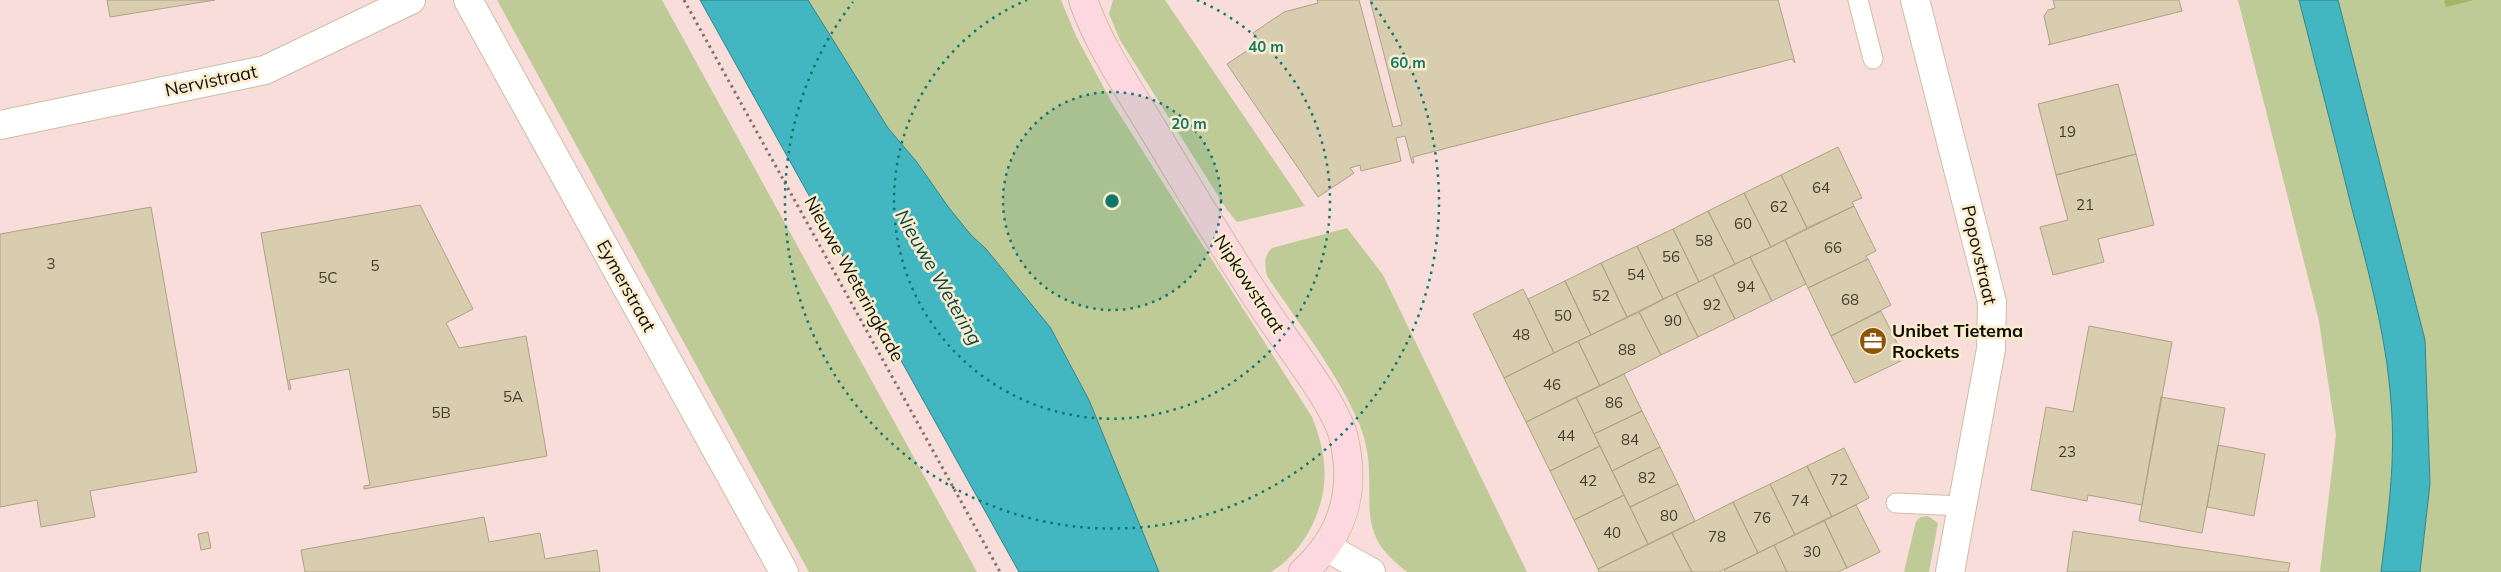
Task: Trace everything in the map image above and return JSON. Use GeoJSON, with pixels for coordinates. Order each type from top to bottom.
{"type":"FeatureCollection","features":[{"type":"Feature","properties":{"kind":"street","name":"Nervistraat"},"geometry":{"type":"LineString","coordinates":[[0,125],[265,70],[410,0]]}},
{"type":"Feature","properties":{"kind":"street","name":"Eymerstraat"},"geometry":{"type":"LineString","coordinates":[[468,0],[784,572]]}},
{"type":"Feature","properties":{"kind":"street","name":"Nipkowstraat"},"geometry":{"type":"LineString","coordinates":[[1082,0],[1089,18],[1116,69],[1259,301],[1331,411],[1344,437],[1349,468],[1349,492],[1340,521],[1326,547],[1302,572]]}},
{"type":"Feature","properties":{"kind":"street","name":"Popovstraat"},"geometry":{"type":"LineString","coordinates":[[1914,0],[1992,302],[1991,349],[1950,572]]}},
{"type":"Feature","properties":{"kind":"street"},"geometry":{"type":"LineString","coordinates":[[1326,547],[1370,572]]}},
{"type":"Feature","properties":{"kind":"lane"},"geometry":{"type":"LineString","coordinates":[[1858,0],[1873,60]]}},
{"type":"Feature","properties":{"kind":"lane"},"geometry":{"type":"LineString","coordinates":[[1896,503],[1962,506]]}},
{"type":"Feature","properties":{"kind":"path","name":"Nieuwe Weteringkade"},"geometry":{"type":"LineString","coordinates":[[684,0],[1000,572]]}},
{"type":"Feature","properties":{"kind":"shaded area"},"geometry":{"type":"Polygon","coordinates":[[[0,0],[2257,0],[2352,394],[2346,572],[0,572],[0,0]]]}},
{"type":"Feature","properties":{"kind":"green space"},"geometry":{"type":"Polygon","coordinates":[[[497,0],[662,0],[977,572],[809,572],[497,0]]]}},
{"type":"Feature","properties":{"kind":"green space"},"geometry":{"type":"Polygon","coordinates":[[[808,0],[1061,0],[1076,36],[1111,101],[1312,417],[1320,439],[1324,462],[1323,494],[1319,509],[1304,539],[1284,563],[1271,572],[1159,572],[1089,400],[1050,327],[986,249],[971,236],[916,161],[888,128],[808,0]]]}},
{"type":"Feature","properties":{"kind":"green space"},"geometry":{"type":"Polygon","coordinates":[[[1113,0],[1165,0],[1305,206],[1237,222],[1227,210],[1120,40],[1109,14],[1113,0]]]}},
{"type":"Feature","properties":{"kind":"green space"},"geometry":{"type":"Polygon","coordinates":[[[2238,0],[2299,0],[2376,302],[2392,403],[2390,500],[2381,572],[2320,572],[2336,435],[2319,321],[2238,0]]]}},
{"type":"Feature","properties":{"kind":"green space"},"geometry":{"type":"Polygon","coordinates":[[[2338,0],[2444,0],[2447,6],[2475,0],[2501,0],[2501,572],[2420,572],[2430,484],[2425,340],[2338,0]]]}},
{"type":"Feature","properties":{"kind":"green space"},"geometry":{"type":"Polygon","coordinates":[[[2444,0],[2475,0],[2446,7],[2444,0]]]}},
{"type":"Feature","properties":{"kind":"green space"},"geometry":{"type":"Polygon","coordinates":[[[1347,228],[1383,275],[1527,572],[1407,572],[1388,555],[1377,539],[1371,522],[1368,456],[1360,426],[1330,368],[1267,276],[1265,261],[1267,254],[1272,248],[1347,228]]]}},
{"type":"Feature","properties":{"kind":"green space"},"geometry":{"type":"Polygon","coordinates":[[[1928,516],[1938,523],[1929,572],[1904,572],[1916,521],[1921,517],[1928,516]]]}},
{"type":"Feature","properties":{"kind":"water","name":"Nieuwe Wetering"},"geometry":{"type":"Polygon","coordinates":[[[700,0],[808,0],[888,128],[916,161],[949,208],[971,235],[986,249],[1050,327],[1089,400],[1159,572],[1019,572],[700,0]]]}},
{"type":"Feature","properties":{"kind":"water"},"geometry":{"type":"Polygon","coordinates":[[[2299,0],[2338,0],[2425,340],[2430,484],[2420,572],[2381,572],[2393,445],[2389,377],[2370,281],[2299,0]]]}},
{"type":"Feature","properties":{"kind":"building"},"geometry":{"type":"Polygon","coordinates":[[[107,0],[215,0],[110,17],[107,0]]]}},
{"type":"Feature","properties":{"kind":"building"},"geometry":{"type":"Polygon","coordinates":[[[1317,0],[1359,0],[1393,127],[1402,125],[1370,0],[1778,0],[1795,63],[1792,59],[1424,154],[1413,157],[1414,163],[1412,163],[1405,136],[1396,138],[1401,161],[1361,171],[1360,165],[1350,168],[1354,173],[1318,197],[1227,64],[1260,42],[1253,33],[1284,12],[1318,3],[1317,0]]]}},
{"type":"Feature","properties":{"kind":"building"},"geometry":{"type":"Polygon","coordinates":[[[2053,0],[2179,0],[2182,11],[2048,45],[2050,43],[2044,16],[2048,10],[2055,8],[2053,0]]]}},
{"type":"Feature","properties":{"kind":"building"},"geometry":{"type":"Polygon","coordinates":[[[2118,84],[2136,154],[2056,175],[2038,104],[2118,84]]]}},
{"type":"Feature","properties":{"kind":"building"},"geometry":{"type":"Polygon","coordinates":[[[1838,147],[1862,198],[1852,202],[1854,206],[1807,228],[1781,175],[1838,147]]]}},
{"type":"Feature","properties":{"kind":"building"},"geometry":{"type":"Polygon","coordinates":[[[2136,154],[2154,225],[2098,239],[2104,262],[2053,275],[2040,227],[2068,220],[2056,175],[2136,154]]]}},
{"type":"Feature","properties":{"kind":"building"},"geometry":{"type":"Polygon","coordinates":[[[1781,175],[1807,228],[1771,247],[1744,193],[1781,175]]]}},
{"type":"Feature","properties":{"kind":"building"},"geometry":{"type":"Polygon","coordinates":[[[1744,193],[1771,247],[1735,264],[1708,211],[1744,193]]]}},
{"type":"Feature","properties":{"kind":"building"},"geometry":{"type":"Polygon","coordinates":[[[420,205],[473,309],[446,323],[459,348],[526,336],[547,456],[364,489],[364,486],[370,485],[349,369],[289,380],[291,389],[289,390],[261,233],[420,205]]]}},
{"type":"Feature","properties":{"kind":"building"},"geometry":{"type":"Polygon","coordinates":[[[1854,206],[1876,251],[1866,256],[1868,259],[1808,288],[1785,240],[1854,206]]]}},
{"type":"Feature","properties":{"kind":"building"},"geometry":{"type":"Polygon","coordinates":[[[151,207],[197,472],[90,491],[95,517],[41,527],[37,500],[0,507],[0,234],[151,207]]]}},
{"type":"Feature","properties":{"kind":"building"},"geometry":{"type":"Polygon","coordinates":[[[1708,211],[1735,264],[1699,282],[1673,229],[1708,211]]]}},
{"type":"Feature","properties":{"kind":"building"},"geometry":{"type":"Polygon","coordinates":[[[1673,229],[1699,282],[1663,299],[1637,246],[1673,229]]]}},
{"type":"Feature","properties":{"kind":"building"},"geometry":{"type":"Polygon","coordinates":[[[1785,240],[1806,284],[1772,301],[1750,257],[1785,240]]]}},
{"type":"Feature","properties":{"kind":"building"},"geometry":{"type":"Polygon","coordinates":[[[1637,246],[1663,299],[1627,317],[1601,263],[1637,246]]]}},
{"type":"Feature","properties":{"kind":"building"},"geometry":{"type":"Polygon","coordinates":[[[1750,257],[1772,301],[1735,319],[1713,275],[1750,257]]]}},
{"type":"Feature","properties":{"kind":"building"},"geometry":{"type":"Polygon","coordinates":[[[1868,259],[1891,305],[1831,336],[1808,288],[1868,259]]]}},
{"type":"Feature","properties":{"kind":"building"},"geometry":{"type":"Polygon","coordinates":[[[1601,263],[1627,317],[1591,335],[1565,281],[1601,263]]]}},
{"type":"Feature","properties":{"kind":"building"},"geometry":{"type":"Polygon","coordinates":[[[1713,275],[1735,319],[1698,337],[1676,293],[1713,275]]]}},
{"type":"Feature","properties":{"kind":"building"},"geometry":{"type":"Polygon","coordinates":[[[1565,281],[1591,335],[1554,353],[1528,299],[1565,281]]]}},
{"type":"Feature","properties":{"kind":"building"},"geometry":{"type":"Polygon","coordinates":[[[1523,289],[1554,353],[1504,378],[1473,314],[1523,289]]]}},
{"type":"Feature","properties":{"kind":"building"},"geometry":{"type":"Polygon","coordinates":[[[1676,293],[1698,337],[1661,355],[1639,312],[1676,293]]]}},
{"type":"Feature","properties":{"kind":"building"},"geometry":{"type":"Polygon","coordinates":[[[1881,311],[1905,359],[1855,383],[1831,336],[1881,311]]]}},
{"type":"Feature","properties":{"kind":"building"},"geometry":{"type":"Polygon","coordinates":[[[1639,312],[1661,355],[1600,386],[1578,341],[1639,312]]]}},
{"type":"Feature","properties":{"kind":"building"},"geometry":{"type":"Polygon","coordinates":[[[2089,326],[2172,342],[2142,505],[2088,495],[2087,501],[2031,490],[2046,407],[2073,412],[2089,326]]]}},
{"type":"Feature","properties":{"kind":"building"},"geometry":{"type":"Polygon","coordinates":[[[1578,341],[1600,386],[1526,422],[1504,378],[1578,341]]]}},
{"type":"Feature","properties":{"kind":"building"},"geometry":{"type":"Polygon","coordinates":[[[1624,374],[1642,411],[1594,434],[1576,397],[1624,374]]]}},
{"type":"Feature","properties":{"kind":"building"},"geometry":{"type":"Polygon","coordinates":[[[1576,397],[1600,446],[1550,471],[1526,422],[1576,397]]]}},
{"type":"Feature","properties":{"kind":"building"},"geometry":{"type":"Polygon","coordinates":[[[2161,397],[2225,408],[2202,533],[2139,521],[2161,397]]]}},
{"type":"Feature","properties":{"kind":"building"},"geometry":{"type":"Polygon","coordinates":[[[1642,411],[1660,447],[1612,471],[1594,434],[1642,411]]]}},
{"type":"Feature","properties":{"kind":"building"},"geometry":{"type":"Polygon","coordinates":[[[2218,445],[2265,454],[2254,516],[2207,507],[2218,445]]]}},
{"type":"Feature","properties":{"kind":"building"},"geometry":{"type":"Polygon","coordinates":[[[1600,446],[1624,495],[1574,520],[1550,471],[1600,446]]]}},
{"type":"Feature","properties":{"kind":"building"},"geometry":{"type":"Polygon","coordinates":[[[1660,447],[1678,484],[1630,507],[1612,471],[1660,447]]]}},
{"type":"Feature","properties":{"kind":"building"},"geometry":{"type":"Polygon","coordinates":[[[1844,448],[1869,498],[1832,517],[1807,466],[1844,448]]]}},
{"type":"Feature","properties":{"kind":"building"},"geometry":{"type":"Polygon","coordinates":[[[1807,466],[1832,517],[1795,535],[1770,484],[1807,466]]]}},
{"type":"Feature","properties":{"kind":"building"},"geometry":{"type":"Polygon","coordinates":[[[1678,484],[1695,521],[1648,544],[1630,507],[1678,484]]]}},
{"type":"Feature","properties":{"kind":"building"},"geometry":{"type":"Polygon","coordinates":[[[1770,484],[1795,535],[1758,553],[1733,502],[1770,484]]]}},
{"type":"Feature","properties":{"kind":"building"},"geometry":{"type":"Polygon","coordinates":[[[1624,495],[1648,544],[1598,569],[1574,520],[1624,495]]]}},
{"type":"Feature","properties":{"kind":"building"},"geometry":{"type":"Polygon","coordinates":[[[1733,502],[1758,553],[1719,572],[1692,572],[1672,533],[1733,502]]]}},
{"type":"Feature","properties":{"kind":"building"},"geometry":{"type":"Polygon","coordinates":[[[1856,505],[1880,552],[1847,568],[1824,520],[1856,505]]]}},
{"type":"Feature","properties":{"kind":"building"},"geometry":{"type":"Polygon","coordinates":[[[484,517],[489,542],[540,533],[545,559],[597,550],[600,572],[305,572],[301,550],[484,517]]]}},
{"type":"Feature","properties":{"kind":"building"},"geometry":{"type":"Polygon","coordinates":[[[1824,520],[1847,568],[1838,572],[1787,572],[1774,545],[1824,520]]]}},
{"type":"Feature","properties":{"kind":"building"},"geometry":{"type":"Polygon","coordinates":[[[2073,531],[2290,563],[2288,572],[2067,572],[2073,531]]]}},
{"type":"Feature","properties":{"kind":"building"},"geometry":{"type":"Polygon","coordinates":[[[208,532],[211,548],[201,550],[198,534],[208,532]]]}},
{"type":"Feature","properties":{"kind":"building"},"geometry":{"type":"Polygon","coordinates":[[[1672,533],[1692,572],[1599,572],[1598,569],[1672,533]]]}},
{"type":"Feature","properties":{"kind":"building"},"geometry":{"type":"Polygon","coordinates":[[[1774,545],[1787,572],[1725,572],[1724,570],[1774,545]]]}},
{"type":"Feature","properties":{"kind":"place","name":"Unibet Tietema Rockets"},"geometry":{"type":"Point","coordinates":[1873,341]}}]}
